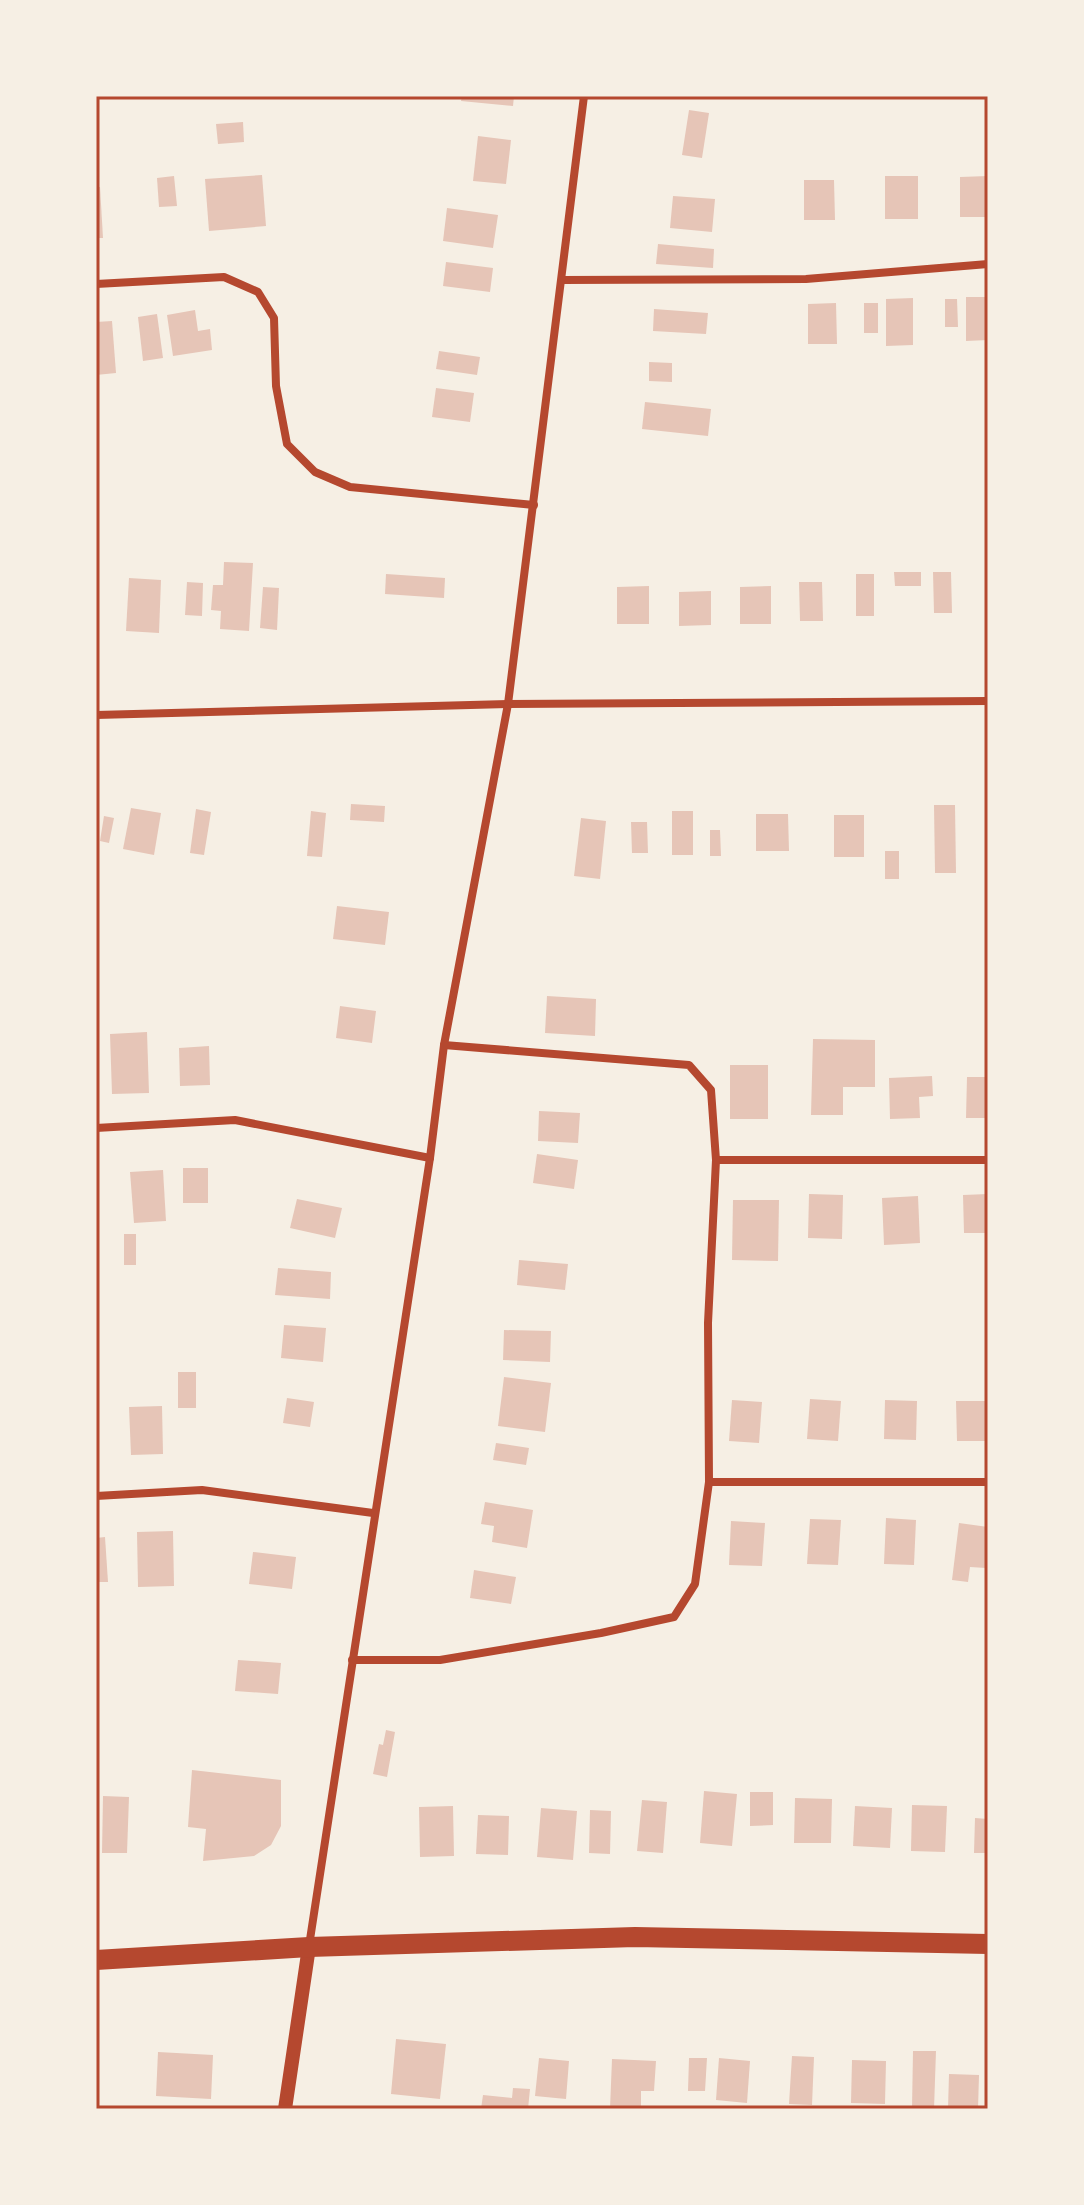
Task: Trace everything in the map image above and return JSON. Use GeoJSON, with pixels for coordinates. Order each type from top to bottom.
{"type":"FeatureCollection","features":[{"type":"Feature","properties":{"kind":"main road"},"geometry":{"type":"LineString","coordinates":[[96,1960],[309,1947],[635,1937],[988,1944]]}},
{"type":"Feature","properties":{"kind":"street"},"geometry":{"type":"LineString","coordinates":[[285,2109],[373,1513],[430,1158],[444,1045],[508,704],[584,96]]}},
{"type":"Feature","properties":{"kind":"street"},"geometry":{"type":"LineString","coordinates":[[562,280],[806,279],[988,264]]}},
{"type":"Feature","properties":{"kind":"street"},"geometry":{"type":"LineString","coordinates":[[96,284],[224,277],[258,292],[274,318],[276,386],[287,444],[315,472],[350,487],[534,505]]}},
{"type":"Feature","properties":{"kind":"street"},"geometry":{"type":"LineString","coordinates":[[96,715],[508,704],[988,701]]}},
{"type":"Feature","properties":{"kind":"street"},"geometry":{"type":"LineString","coordinates":[[352,1660],[440,1660],[674,1617],[695,1584],[709,1482],[708,1323],[716,1160],[711,1090],[689,1065],[444,1045]]}},
{"type":"Feature","properties":{"kind":"street"},"geometry":{"type":"LineString","coordinates":[[96,1128],[235,1120],[430,1158]]}},
{"type":"Feature","properties":{"kind":"street"},"geometry":{"type":"LineString","coordinates":[[716,1160],[988,1160]]}},
{"type":"Feature","properties":{"kind":"street"},"geometry":{"type":"LineString","coordinates":[[709,1482],[988,1482]]}},
{"type":"Feature","properties":{"kind":"street"},"geometry":{"type":"LineString","coordinates":[[96,1496],[202,1490],[373,1513]]}},
{"type":"Feature","properties":{"kind":"building"},"geometry":{"type":"Polygon","coordinates":[[[462,96],[514,96],[513,106],[461,101],[462,96]]]}},
{"type":"Feature","properties":{"kind":"building"},"geometry":{"type":"Polygon","coordinates":[[[689,110],[709,113],[702,158],[682,155],[689,110]]]}},
{"type":"Feature","properties":{"kind":"building"},"geometry":{"type":"Polygon","coordinates":[[[243,122],[244,142],[218,144],[216,124],[243,122]]]}},
{"type":"Feature","properties":{"kind":"building"},"geometry":{"type":"Polygon","coordinates":[[[478,136],[511,140],[506,184],[473,181],[478,136]]]}},
{"type":"Feature","properties":{"kind":"building"},"geometry":{"type":"Polygon","coordinates":[[[262,175],[266,226],[209,231],[205,179],[262,175]]]}},
{"type":"Feature","properties":{"kind":"building"},"geometry":{"type":"Polygon","coordinates":[[[174,176],[177,206],[159,207],[157,178],[174,176]]]}},
{"type":"Feature","properties":{"kind":"building"},"geometry":{"type":"Polygon","coordinates":[[[885,176],[918,176],[918,219],[885,219],[885,176]]]}},
{"type":"Feature","properties":{"kind":"building"},"geometry":{"type":"Polygon","coordinates":[[[988,176],[988,217],[960,217],[960,177],[988,176]]]}},
{"type":"Feature","properties":{"kind":"building"},"geometry":{"type":"Polygon","coordinates":[[[804,180],[834,180],[835,220],[804,220],[804,180]]]}},
{"type":"Feature","properties":{"kind":"building"},"geometry":{"type":"Polygon","coordinates":[[[96,187],[100,187],[103,238],[96,238],[96,187]]]}},
{"type":"Feature","properties":{"kind":"building"},"geometry":{"type":"Polygon","coordinates":[[[673,196],[715,199],[712,232],[670,228],[673,196]]]}},
{"type":"Feature","properties":{"kind":"building"},"geometry":{"type":"Polygon","coordinates":[[[447,208],[498,215],[493,248],[443,241],[447,208]]]}},
{"type":"Feature","properties":{"kind":"building"},"geometry":{"type":"Polygon","coordinates":[[[658,244],[714,249],[713,268],[656,264],[658,244]]]}},
{"type":"Feature","properties":{"kind":"building"},"geometry":{"type":"Polygon","coordinates":[[[446,262],[493,268],[490,292],[443,286],[446,262]]]}},
{"type":"Feature","properties":{"kind":"building"},"geometry":{"type":"Polygon","coordinates":[[[966,297],[988,297],[988,340],[966,341],[966,297]]]}},
{"type":"Feature","properties":{"kind":"building"},"geometry":{"type":"Polygon","coordinates":[[[913,298],[913,345],[886,346],[886,299],[913,298]]]}},
{"type":"Feature","properties":{"kind":"building"},"geometry":{"type":"Polygon","coordinates":[[[945,299],[957,299],[958,327],[945,327],[945,299]]]}},
{"type":"Feature","properties":{"kind":"building"},"geometry":{"type":"Polygon","coordinates":[[[836,303],[837,344],[808,344],[808,304],[836,303]]]}},
{"type":"Feature","properties":{"kind":"building"},"geometry":{"type":"Polygon","coordinates":[[[864,303],[878,303],[878,333],[864,333],[864,303]]]}},
{"type":"Feature","properties":{"kind":"building"},"geometry":{"type":"Polygon","coordinates":[[[654,309],[708,313],[706,334],[653,331],[654,309]]]}},
{"type":"Feature","properties":{"kind":"building"},"geometry":{"type":"Polygon","coordinates":[[[195,310],[198,331],[210,329],[212,350],[173,356],[167,315],[195,310]]]}},
{"type":"Feature","properties":{"kind":"building"},"geometry":{"type":"Polygon","coordinates":[[[157,314],[163,358],[143,361],[138,317],[157,314]]]}},
{"type":"Feature","properties":{"kind":"building"},"geometry":{"type":"Polygon","coordinates":[[[112,321],[116,373],[96,375],[96,322],[112,321]]]}},
{"type":"Feature","properties":{"kind":"building"},"geometry":{"type":"Polygon","coordinates":[[[439,351],[480,357],[477,375],[436,369],[439,351]]]}},
{"type":"Feature","properties":{"kind":"building"},"geometry":{"type":"Polygon","coordinates":[[[649,362],[672,363],[672,382],[649,381],[649,362]]]}},
{"type":"Feature","properties":{"kind":"building"},"geometry":{"type":"Polygon","coordinates":[[[436,388],[474,393],[470,422],[432,417],[436,388]]]}},
{"type":"Feature","properties":{"kind":"building"},"geometry":{"type":"Polygon","coordinates":[[[645,402],[711,409],[708,436],[642,429],[645,402]]]}},
{"type":"Feature","properties":{"kind":"building"},"geometry":{"type":"Polygon","coordinates":[[[224,562],[253,563],[249,631],[220,629],[221,611],[211,610],[213,585],[223,585],[224,562]]]}},
{"type":"Feature","properties":{"kind":"building"},"geometry":{"type":"Polygon","coordinates":[[[894,572],[921,572],[921,586],[895,586],[894,572]]]}},
{"type":"Feature","properties":{"kind":"building"},"geometry":{"type":"Polygon","coordinates":[[[933,572],[951,572],[952,613],[934,613],[933,572]]]}},
{"type":"Feature","properties":{"kind":"building"},"geometry":{"type":"Polygon","coordinates":[[[386,574],[445,578],[444,598],[385,594],[386,574]]]}},
{"type":"Feature","properties":{"kind":"building"},"geometry":{"type":"Polygon","coordinates":[[[856,574],[874,574],[874,616],[856,616],[856,574]]]}},
{"type":"Feature","properties":{"kind":"building"},"geometry":{"type":"Polygon","coordinates":[[[129,578],[161,580],[159,633],[126,631],[129,578]]]}},
{"type":"Feature","properties":{"kind":"building"},"geometry":{"type":"Polygon","coordinates":[[[187,582],[203,583],[202,616],[185,615],[187,582]]]}},
{"type":"Feature","properties":{"kind":"building"},"geometry":{"type":"Polygon","coordinates":[[[799,582],[822,582],[823,621],[800,621],[799,582]]]}},
{"type":"Feature","properties":{"kind":"building"},"geometry":{"type":"Polygon","coordinates":[[[649,586],[649,624],[617,624],[617,587],[649,586]]]}},
{"type":"Feature","properties":{"kind":"building"},"geometry":{"type":"Polygon","coordinates":[[[771,586],[771,624],[740,624],[740,587],[771,586]]]}},
{"type":"Feature","properties":{"kind":"building"},"geometry":{"type":"Polygon","coordinates":[[[263,587],[279,588],[277,630],[260,628],[263,587]]]}},
{"type":"Feature","properties":{"kind":"building"},"geometry":{"type":"Polygon","coordinates":[[[711,591],[711,625],[679,626],[679,592],[711,591]]]}},
{"type":"Feature","properties":{"kind":"building"},"geometry":{"type":"Polygon","coordinates":[[[351,804],[385,806],[384,822],[350,820],[351,804]]]}},
{"type":"Feature","properties":{"kind":"building"},"geometry":{"type":"Polygon","coordinates":[[[934,805],[955,805],[956,873],[935,873],[934,805]]]}},
{"type":"Feature","properties":{"kind":"building"},"geometry":{"type":"Polygon","coordinates":[[[131,808],[161,813],[154,855],[123,849],[131,808]]]}},
{"type":"Feature","properties":{"kind":"building"},"geometry":{"type":"Polygon","coordinates":[[[196,809],[211,812],[204,855],[190,853],[196,809]]]}},
{"type":"Feature","properties":{"kind":"building"},"geometry":{"type":"Polygon","coordinates":[[[311,811],[326,813],[322,857],[307,856],[311,811]]]}},
{"type":"Feature","properties":{"kind":"building"},"geometry":{"type":"Polygon","coordinates":[[[672,811],[693,811],[693,855],[672,855],[672,811]]]}},
{"type":"Feature","properties":{"kind":"building"},"geometry":{"type":"Polygon","coordinates":[[[756,814],[788,814],[789,851],[756,851],[756,814]]]}},
{"type":"Feature","properties":{"kind":"building"},"geometry":{"type":"Polygon","coordinates":[[[834,815],[864,815],[864,857],[834,857],[834,815]]]}},
{"type":"Feature","properties":{"kind":"building"},"geometry":{"type":"Polygon","coordinates":[[[104,816],[114,818],[109,843],[100,841],[104,816]]]}},
{"type":"Feature","properties":{"kind":"building"},"geometry":{"type":"Polygon","coordinates":[[[581,818],[606,821],[600,879],[574,876],[581,818]]]}},
{"type":"Feature","properties":{"kind":"building"},"geometry":{"type":"Polygon","coordinates":[[[631,822],[647,822],[648,853],[632,853],[631,822]]]}},
{"type":"Feature","properties":{"kind":"building"},"geometry":{"type":"Polygon","coordinates":[[[710,830],[720,830],[721,856],[710,856],[710,830]]]}},
{"type":"Feature","properties":{"kind":"building"},"geometry":{"type":"Polygon","coordinates":[[[885,851],[899,851],[899,879],[885,879],[885,851]]]}},
{"type":"Feature","properties":{"kind":"building"},"geometry":{"type":"Polygon","coordinates":[[[337,906],[389,912],[385,945],[333,939],[337,906]]]}},
{"type":"Feature","properties":{"kind":"building"},"geometry":{"type":"Polygon","coordinates":[[[547,996],[596,999],[595,1036],[545,1033],[547,996]]]}},
{"type":"Feature","properties":{"kind":"building"},"geometry":{"type":"Polygon","coordinates":[[[340,1006],[376,1011],[372,1043],[336,1038],[340,1006]]]}},
{"type":"Feature","properties":{"kind":"building"},"geometry":{"type":"Polygon","coordinates":[[[147,1032],[149,1093],[112,1094],[110,1034],[147,1032]]]}},
{"type":"Feature","properties":{"kind":"building"},"geometry":{"type":"Polygon","coordinates":[[[813,1039],[875,1040],[875,1087],[843,1087],[843,1115],[811,1115],[813,1039]]]}},
{"type":"Feature","properties":{"kind":"building"},"geometry":{"type":"Polygon","coordinates":[[[209,1046],[210,1085],[180,1086],[179,1048],[209,1046]]]}},
{"type":"Feature","properties":{"kind":"building"},"geometry":{"type":"Polygon","coordinates":[[[730,1065],[768,1065],[768,1119],[730,1119],[730,1065]]]}},
{"type":"Feature","properties":{"kind":"building"},"geometry":{"type":"Polygon","coordinates":[[[932,1076],[933,1096],[919,1097],[920,1118],[890,1119],[889,1078],[932,1076]]]}},
{"type":"Feature","properties":{"kind":"building"},"geometry":{"type":"Polygon","coordinates":[[[967,1077],[988,1077],[988,1118],[966,1118],[967,1077]]]}},
{"type":"Feature","properties":{"kind":"building"},"geometry":{"type":"Polygon","coordinates":[[[539,1111],[580,1113],[578,1143],[538,1141],[539,1111]]]}},
{"type":"Feature","properties":{"kind":"building"},"geometry":{"type":"Polygon","coordinates":[[[537,1154],[578,1160],[574,1189],[533,1183],[537,1154]]]}},
{"type":"Feature","properties":{"kind":"building"},"geometry":{"type":"Polygon","coordinates":[[[183,1168],[208,1168],[208,1203],[183,1203],[183,1168]]]}},
{"type":"Feature","properties":{"kind":"building"},"geometry":{"type":"Polygon","coordinates":[[[163,1170],[166,1221],[134,1223],[130,1172],[163,1170]]]}},
{"type":"Feature","properties":{"kind":"building"},"geometry":{"type":"Polygon","coordinates":[[[809,1194],[843,1195],[842,1239],[808,1238],[809,1194]]]}},
{"type":"Feature","properties":{"kind":"building"},"geometry":{"type":"Polygon","coordinates":[[[988,1194],[988,1233],[964,1233],[963,1195],[988,1194]]]}},
{"type":"Feature","properties":{"kind":"building"},"geometry":{"type":"Polygon","coordinates":[[[918,1196],[920,1243],[884,1245],[882,1198],[918,1196]]]}},
{"type":"Feature","properties":{"kind":"building"},"geometry":{"type":"Polygon","coordinates":[[[297,1199],[342,1208],[335,1238],[290,1228],[297,1199]]]}},
{"type":"Feature","properties":{"kind":"building"},"geometry":{"type":"Polygon","coordinates":[[[733,1200],[779,1200],[778,1261],[732,1260],[733,1200]]]}},
{"type":"Feature","properties":{"kind":"building"},"geometry":{"type":"Polygon","coordinates":[[[124,1234],[136,1234],[136,1265],[124,1265],[124,1234]]]}},
{"type":"Feature","properties":{"kind":"building"},"geometry":{"type":"Polygon","coordinates":[[[519,1260],[568,1264],[565,1290],[517,1285],[519,1260]]]}},
{"type":"Feature","properties":{"kind":"building"},"geometry":{"type":"Polygon","coordinates":[[[278,1268],[331,1272],[330,1299],[275,1295],[278,1268]]]}},
{"type":"Feature","properties":{"kind":"building"},"geometry":{"type":"Polygon","coordinates":[[[284,1325],[326,1328],[323,1362],[281,1358],[284,1325]]]}},
{"type":"Feature","properties":{"kind":"building"},"geometry":{"type":"Polygon","coordinates":[[[504,1330],[551,1331],[550,1362],[503,1360],[504,1330]]]}},
{"type":"Feature","properties":{"kind":"building"},"geometry":{"type":"Polygon","coordinates":[[[178,1372],[196,1372],[196,1408],[178,1408],[178,1372]]]}},
{"type":"Feature","properties":{"kind":"building"},"geometry":{"type":"Polygon","coordinates":[[[504,1377],[551,1383],[545,1432],[498,1426],[504,1377]]]}},
{"type":"Feature","properties":{"kind":"building"},"geometry":{"type":"Polygon","coordinates":[[[287,1398],[314,1402],[310,1427],[283,1423],[287,1398]]]}},
{"type":"Feature","properties":{"kind":"building"},"geometry":{"type":"Polygon","coordinates":[[[810,1399],[841,1401],[838,1441],[807,1439],[810,1399]]]}},
{"type":"Feature","properties":{"kind":"building"},"geometry":{"type":"Polygon","coordinates":[[[732,1400],[762,1402],[759,1443],[729,1441],[732,1400]]]}},
{"type":"Feature","properties":{"kind":"building"},"geometry":{"type":"Polygon","coordinates":[[[885,1400],[917,1401],[916,1440],[884,1439],[885,1400]]]}},
{"type":"Feature","properties":{"kind":"building"},"geometry":{"type":"Polygon","coordinates":[[[956,1401],[987,1401],[987,1441],[957,1441],[956,1401]]]}},
{"type":"Feature","properties":{"kind":"building"},"geometry":{"type":"Polygon","coordinates":[[[162,1406],[163,1454],[131,1455],[129,1407],[162,1406]]]}},
{"type":"Feature","properties":{"kind":"building"},"geometry":{"type":"Polygon","coordinates":[[[496,1443],[529,1448],[526,1465],[493,1460],[496,1443]]]}},
{"type":"Feature","properties":{"kind":"building"},"geometry":{"type":"Polygon","coordinates":[[[485,1502],[533,1510],[527,1548],[492,1542],[494,1526],[481,1524],[485,1502]]]}},
{"type":"Feature","properties":{"kind":"building"},"geometry":{"type":"Polygon","coordinates":[[[886,1518],[916,1520],[914,1565],[884,1564],[886,1518]]]}},
{"type":"Feature","properties":{"kind":"building"},"geometry":{"type":"Polygon","coordinates":[[[810,1519],[841,1520],[838,1565],[807,1564],[810,1519]]]}},
{"type":"Feature","properties":{"kind":"building"},"geometry":{"type":"Polygon","coordinates":[[[731,1521],[765,1523],[762,1566],[729,1565],[731,1521]]]}},
{"type":"Feature","properties":{"kind":"building"},"geometry":{"type":"Polygon","coordinates":[[[959,1523],[988,1527],[986,1568],[970,1567],[968,1582],[952,1580],[959,1523]]]}},
{"type":"Feature","properties":{"kind":"building"},"geometry":{"type":"Polygon","coordinates":[[[173,1531],[174,1586],[138,1587],[137,1532],[173,1531]]]}},
{"type":"Feature","properties":{"kind":"building"},"geometry":{"type":"Polygon","coordinates":[[[105,1537],[108,1582],[96,1582],[96,1538],[105,1537]]]}},
{"type":"Feature","properties":{"kind":"building"},"geometry":{"type":"Polygon","coordinates":[[[253,1552],[296,1557],[292,1589],[249,1584],[253,1552]]]}},
{"type":"Feature","properties":{"kind":"building"},"geometry":{"type":"Polygon","coordinates":[[[474,1570],[516,1577],[511,1604],[470,1598],[474,1570]]]}},
{"type":"Feature","properties":{"kind":"building"},"geometry":{"type":"Polygon","coordinates":[[[238,1660],[281,1663],[278,1694],[235,1691],[238,1660]]]}},
{"type":"Feature","properties":{"kind":"building"},"geometry":{"type":"Polygon","coordinates":[[[386,1730],[395,1732],[387,1777],[373,1774],[379,1744],[383,1745],[386,1730]]]}},
{"type":"Feature","properties":{"kind":"building"},"geometry":{"type":"Polygon","coordinates":[[[192,1770],[281,1780],[281,1826],[271,1845],[254,1856],[203,1861],[206,1829],[188,1827],[192,1770]]]}},
{"type":"Feature","properties":{"kind":"building"},"geometry":{"type":"Polygon","coordinates":[[[704,1791],[737,1794],[732,1846],[700,1843],[704,1791]]]}},
{"type":"Feature","properties":{"kind":"building"},"geometry":{"type":"Polygon","coordinates":[[[750,1792],[773,1792],[773,1825],[750,1826],[750,1792]]]}},
{"type":"Feature","properties":{"kind":"building"},"geometry":{"type":"Polygon","coordinates":[[[103,1796],[129,1797],[127,1853],[102,1853],[103,1796]]]}},
{"type":"Feature","properties":{"kind":"building"},"geometry":{"type":"Polygon","coordinates":[[[795,1798],[832,1799],[831,1843],[794,1843],[795,1798]]]}},
{"type":"Feature","properties":{"kind":"building"},"geometry":{"type":"Polygon","coordinates":[[[642,1800],[667,1802],[663,1853],[637,1851],[642,1800]]]}},
{"type":"Feature","properties":{"kind":"building"},"geometry":{"type":"Polygon","coordinates":[[[912,1805],[947,1806],[945,1852],[911,1851],[912,1805]]]}},
{"type":"Feature","properties":{"kind":"building"},"geometry":{"type":"Polygon","coordinates":[[[453,1806],[454,1856],[420,1857],[419,1807],[453,1806]]]}},
{"type":"Feature","properties":{"kind":"building"},"geometry":{"type":"Polygon","coordinates":[[[855,1806],[892,1808],[890,1848],[853,1846],[855,1806]]]}},
{"type":"Feature","properties":{"kind":"building"},"geometry":{"type":"Polygon","coordinates":[[[541,1808],[577,1811],[573,1860],[537,1857],[541,1808]]]}},
{"type":"Feature","properties":{"kind":"building"},"geometry":{"type":"Polygon","coordinates":[[[590,1810],[611,1811],[610,1854],[589,1853],[590,1810]]]}},
{"type":"Feature","properties":{"kind":"building"},"geometry":{"type":"Polygon","coordinates":[[[478,1815],[509,1816],[508,1855],[476,1854],[478,1815]]]}},
{"type":"Feature","properties":{"kind":"building"},"geometry":{"type":"Polygon","coordinates":[[[975,1818],[988,1819],[988,1853],[974,1853],[975,1818]]]}},
{"type":"Feature","properties":{"kind":"building"},"geometry":{"type":"Polygon","coordinates":[[[396,2039],[446,2044],[440,2099],[391,2094],[396,2039]]]}},
{"type":"Feature","properties":{"kind":"building"},"geometry":{"type":"Polygon","coordinates":[[[913,2051],[936,2051],[934,2109],[912,2109],[913,2051]]]}},
{"type":"Feature","properties":{"kind":"building"},"geometry":{"type":"Polygon","coordinates":[[[158,2052],[213,2055],[211,2099],[156,2096],[158,2052]]]}},
{"type":"Feature","properties":{"kind":"building"},"geometry":{"type":"Polygon","coordinates":[[[792,2056],[814,2057],[812,2105],[789,2104],[792,2056]]]}},
{"type":"Feature","properties":{"kind":"building"},"geometry":{"type":"Polygon","coordinates":[[[539,2058],[569,2061],[566,2099],[535,2096],[539,2058]]]}},
{"type":"Feature","properties":{"kind":"building"},"geometry":{"type":"Polygon","coordinates":[[[689,2058],[707,2058],[705,2091],[688,2091],[689,2058]]]}},
{"type":"Feature","properties":{"kind":"building"},"geometry":{"type":"Polygon","coordinates":[[[719,2058],[750,2061],[747,2103],[716,2100],[719,2058]]]}},
{"type":"Feature","properties":{"kind":"building"},"geometry":{"type":"Polygon","coordinates":[[[612,2059],[656,2061],[654,2091],[641,2091],[641,2109],[610,2109],[612,2059]]]}},
{"type":"Feature","properties":{"kind":"building"},"geometry":{"type":"Polygon","coordinates":[[[852,2060],[886,2061],[885,2104],[851,2103],[852,2060]]]}},
{"type":"Feature","properties":{"kind":"building"},"geometry":{"type":"Polygon","coordinates":[[[949,2074],[979,2075],[978,2109],[948,2109],[949,2074]]]}},
{"type":"Feature","properties":{"kind":"building"},"geometry":{"type":"Polygon","coordinates":[[[513,2088],[530,2089],[528,2109],[481,2109],[483,2095],[512,2098],[513,2088]]]}}]}
